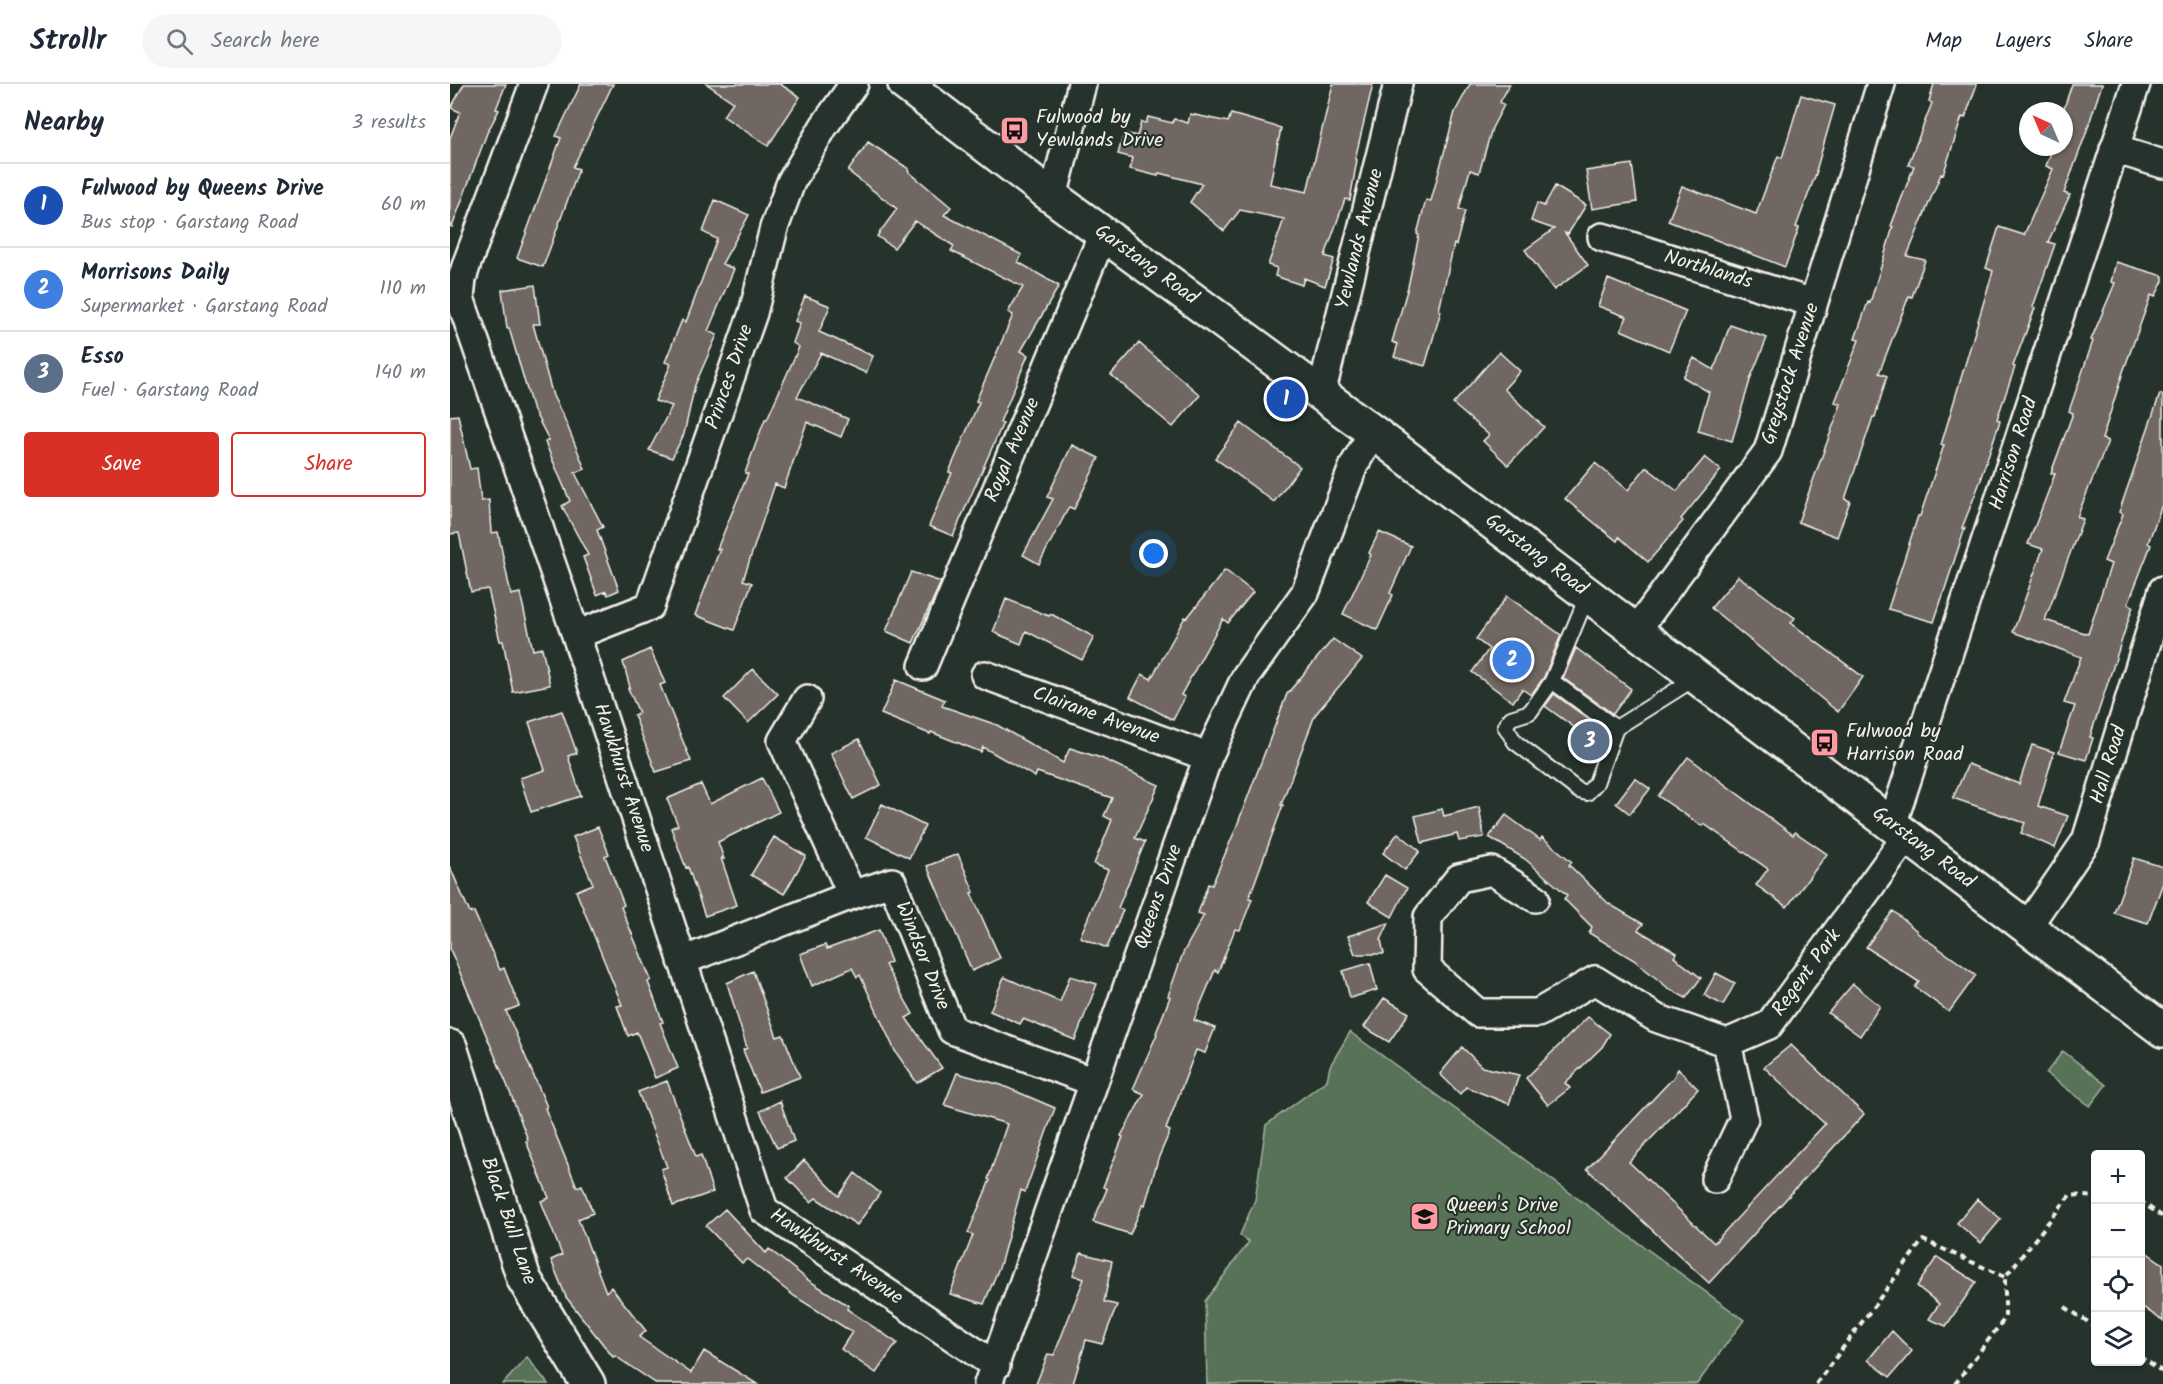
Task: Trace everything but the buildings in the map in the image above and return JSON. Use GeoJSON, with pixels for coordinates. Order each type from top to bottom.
{"type":"FeatureCollection","features":[{"type":"Feature","properties":{"kind":"main road","name":"Garstang Road"},"geometry":{"type":"LineString","coordinates":[[905,84],[1053,197],[1373,432],[2162,1027]]}},
{"type":"Feature","properties":{"kind":"main road","name":"Black Bull Lane"},"geometry":{"type":"LineString","coordinates":[[450,1047],[524,1279],[588,1384]]}},
{"type":"Feature","properties":{"kind":"street","name":"Hawkhurst Avenue"},"geometry":{"type":"LineString","coordinates":[[534,84],[467,263],[460,298],[576,635],[764,1210],[992,1375]]}},
{"type":"Feature","properties":{"kind":"street","name":"Princes Drive"},"geometry":{"type":"LineString","coordinates":[[576,635],[650,606],[753,313],[774,228],[791,182],[824,126],[854,84]]}},
{"type":"Feature","properties":{"kind":"street"},"geometry":{"type":"LineString","coordinates":[[1053,197],[1082,84]]}},
{"type":"Feature","properties":{"kind":"street","name":"Yewlands Avenue"},"geometry":{"type":"LineString","coordinates":[[1321,394],[1398,84]]}},
{"type":"Feature","properties":{"kind":"street","name":"Greystock Avenue"},"geometry":{"type":"LineString","coordinates":[[1636,631],[1768,451],[1881,84]]}},
{"type":"Feature","properties":{"kind":"street","name":"Harrison Road"},"geometry":{"type":"LineString","coordinates":[[1899,830],[2136,84]]}},
{"type":"Feature","properties":{"kind":"street"},"geometry":{"type":"LineString","coordinates":[[2115,149],[2163,164]]}},
{"type":"Feature","properties":{"kind":"street","name":"Royal Avenue"},"geometry":{"type":"LineString","coordinates":[[923,666],[1103,234]]}},
{"type":"Feature","properties":{"kind":"street","name":"Northlands"},"geometry":{"type":"LineString","coordinates":[[1602,237],[1814,303]]}},
{"type":"Feature","properties":{"kind":"street","name":"Queens Drive"},"geometry":{"type":"LineString","coordinates":[[992,1375],[1208,757],[1246,676],[1305,593],[1354,465],[1373,432]]}},
{"type":"Feature","properties":{"kind":"street","name":"Hall Road"},"geometry":{"type":"LineString","coordinates":[[2027,927],[2086,841],[2163,590]]}},
{"type":"Feature","properties":{"kind":"street","name":"Clairane Avenue"},"geometry":{"type":"LineString","coordinates":[[985,675],[1208,757]]}},
{"type":"Feature","properties":{"kind":"street"},"geometry":{"type":"LineString","coordinates":[[807,699],[782,741],[852,895]]}},
{"type":"Feature","properties":{"kind":"street","name":"Regent Park"},"geometry":{"type":"LineString","coordinates":[[1727,1043],[1769,1025],[1899,830]]}},
{"type":"Feature","properties":{"kind":"street"},"geometry":{"type":"LineString","coordinates":[[1535,898],[1492,872],[1459,878],[1428,917],[1427,969],[1478,1013],[1538,1013],[1594,980],[1656,1018],[1727,1043],[1744,1118],[1715,1179]]}},
{"type":"Feature","properties":{"kind":"street","name":"Windsor Drive"},"geometry":{"type":"LineString","coordinates":[[682,961],[852,895],[892,882],[952,1030],[1094,1082]]}},
{"type":"Feature","properties":{"kind":"lane"},"geometry":{"type":"LineString","coordinates":[[1588,594],[1552,681],[1530,712],[1511,718],[1505,726],[1515,742],[1579,791],[1587,793],[1596,783],[1616,728],[1697,677]]}},
{"type":"Feature","properties":{"kind":"lane"},"geometry":{"type":"LineString","coordinates":[[1552,681],[1616,728]]}},
{"type":"Feature","properties":{"kind":"path"},"geometry":{"type":"LineString","coordinates":[[1955,1384],[2005,1318],[2005,1276],[2070,1195],[2091,1197]]}},
{"type":"Feature","properties":{"kind":"path"},"geometry":{"type":"LineString","coordinates":[[2144,1204],[2163,1217]]}},
{"type":"Feature","properties":{"kind":"path"},"geometry":{"type":"LineString","coordinates":[[1816,1384],[1923,1240],[2005,1276]]}},
{"type":"Feature","properties":{"kind":"path"},"geometry":{"type":"LineString","coordinates":[[2065,1307],[2091,1324]]}},
{"type":"Feature","properties":{"kind":"path"},"geometry":{"type":"LineString","coordinates":[[2145,1360],[2163,1372]]}},
{"type":"Feature","properties":{"kind":"green space","name":"Queen's Drive Primary School"},"geometry":{"type":"Polygon","coordinates":[[[1350,1032],[1744,1320],[1697,1384],[1207,1384],[1205,1301],[1249,1242],[1240,1235],[1255,1200],[1266,1125],[1327,1080],[1330,1066],[1350,1032]]]}},
{"type":"Feature","properties":{"kind":"green space"},"geometry":{"type":"Polygon","coordinates":[[[2063,1051],[2106,1085],[2090,1106],[2046,1073],[2063,1051]]]}},
{"type":"Feature","properties":{"kind":"green space"},"geometry":{"type":"Polygon","coordinates":[[[527,1357],[548,1384],[503,1384],[527,1357]]]}},
{"type":"Feature","properties":{"kind":"place","name":"Fulwood by Yewlands Drive"},"geometry":{"type":"Point","coordinates":[1015,130]}},
{"type":"Feature","properties":{"kind":"place","name":"Fulwood by Queens Drive"},"geometry":{"type":"Point","coordinates":[1286,399]}},
{"type":"Feature","properties":{"kind":"place","name":"Morrisons Daily"},"geometry":{"type":"Point","coordinates":[1512,660]}},
{"type":"Feature","properties":{"kind":"place","name":"Esso"},"geometry":{"type":"Point","coordinates":[1590,741]}},
{"type":"Feature","properties":{"kind":"place","name":"Fulwood by Harrison Road"},"geometry":{"type":"Point","coordinates":[1825,743]}},
{"type":"Feature","properties":{"kind":"place","name":"Queen's Drive Primary School"},"geometry":{"type":"Point","coordinates":[1425,1217]}}]}
